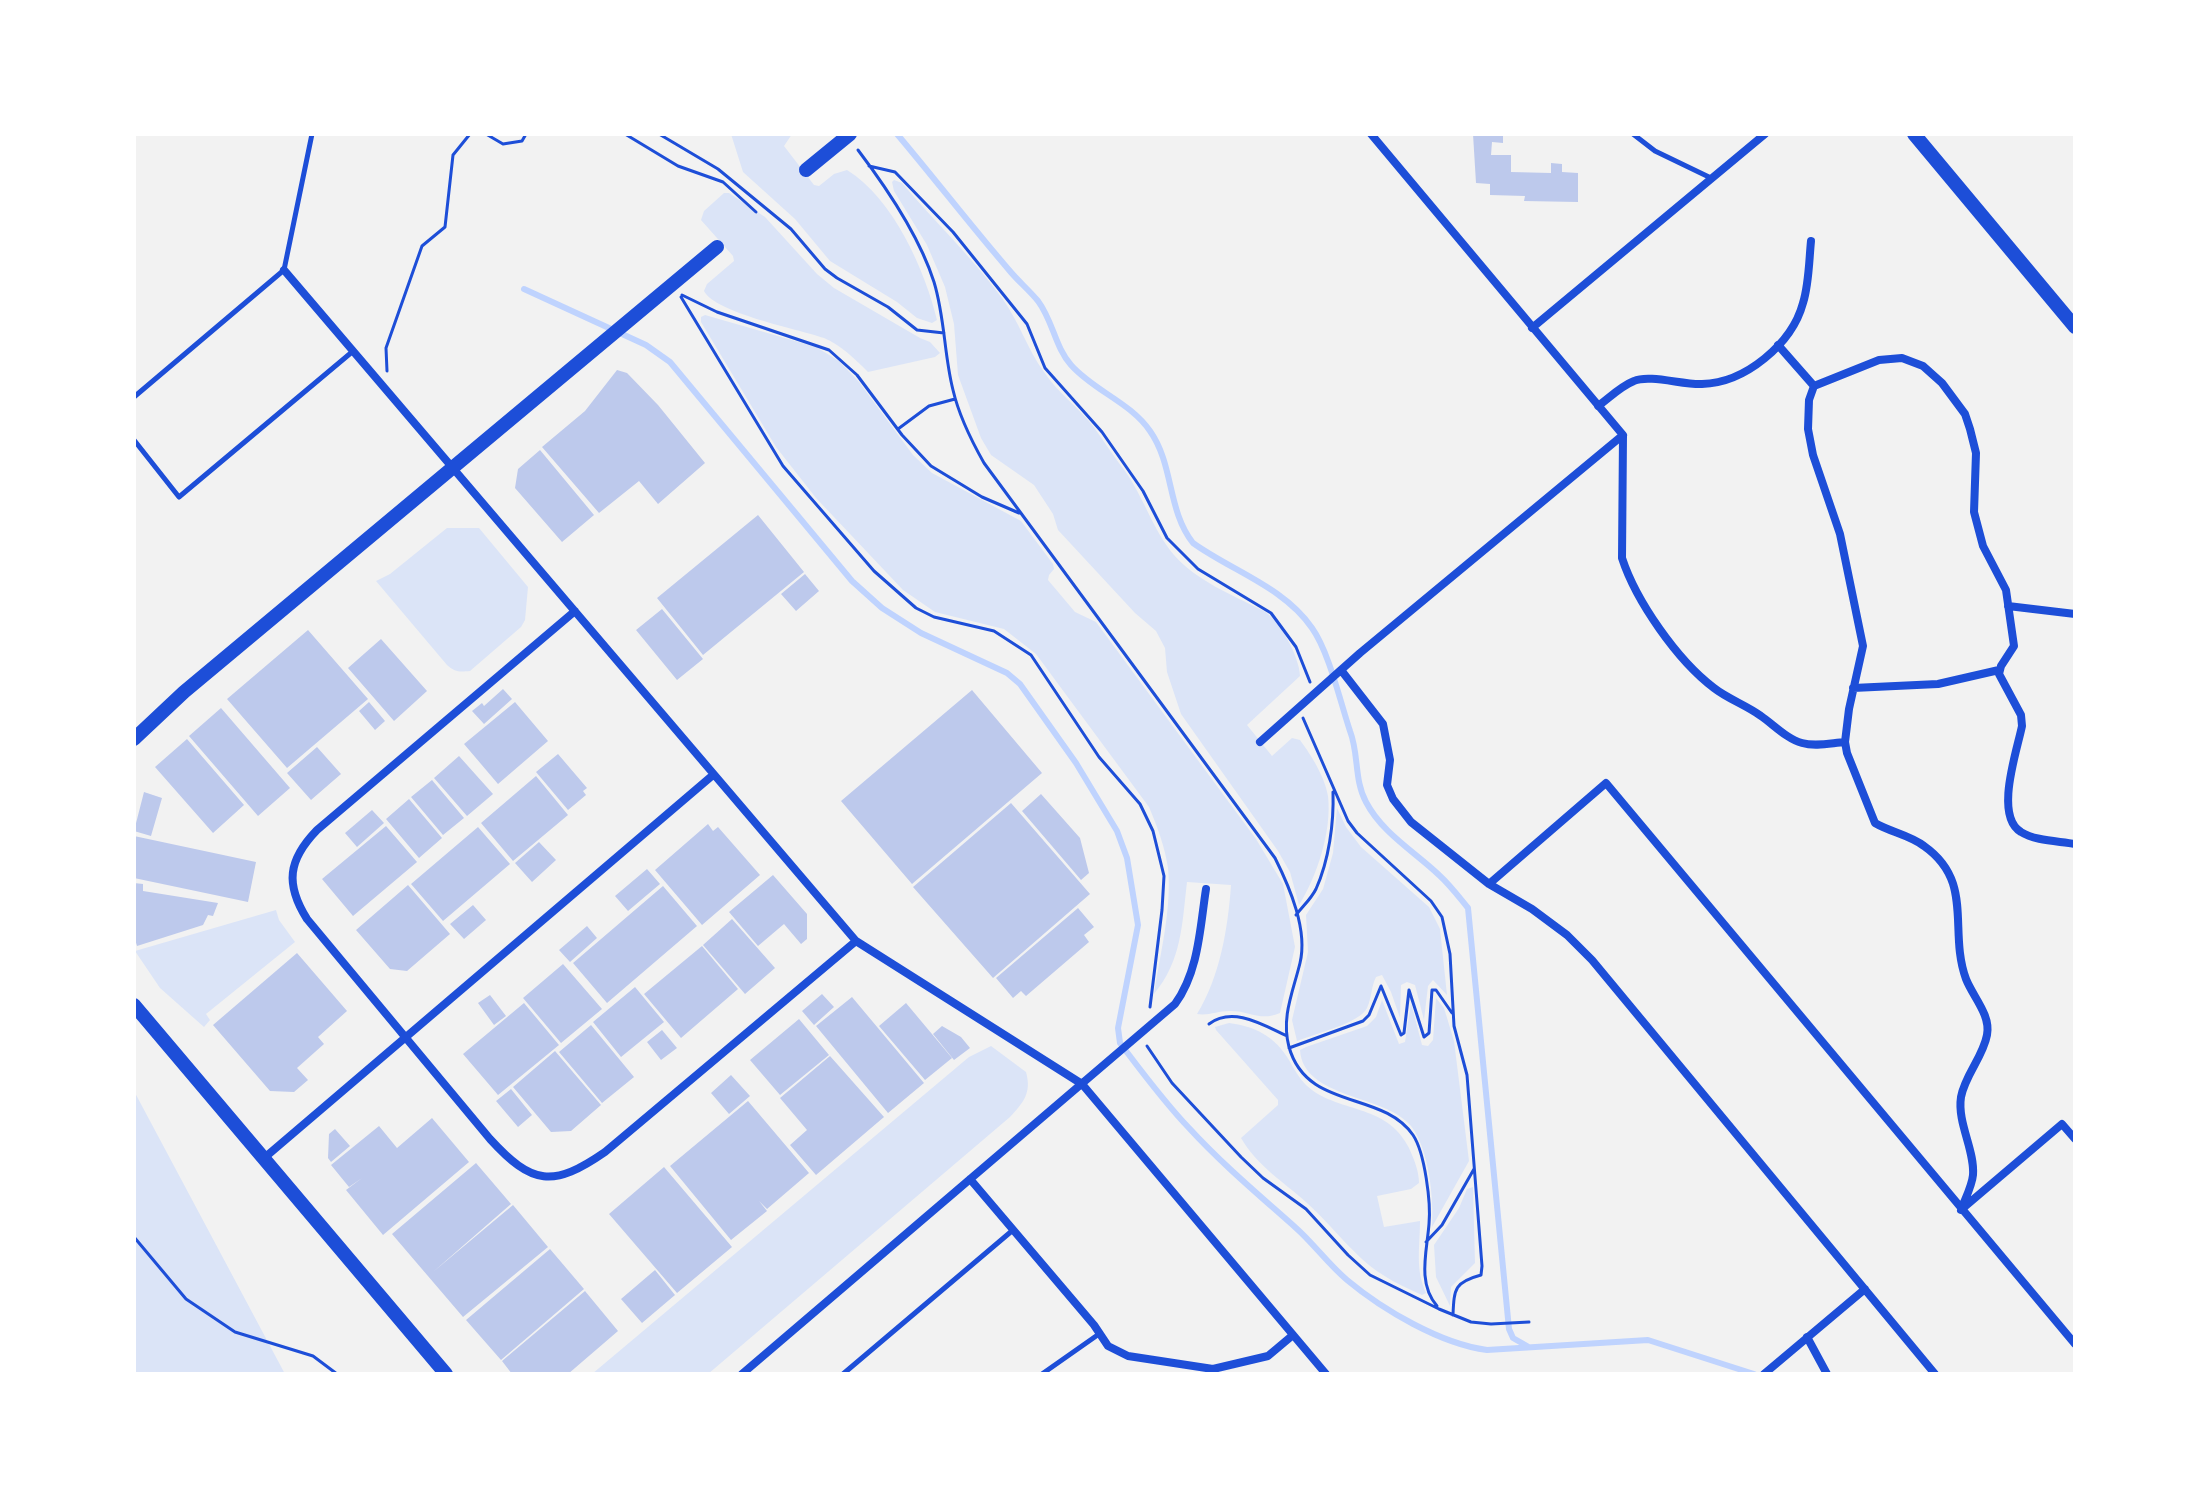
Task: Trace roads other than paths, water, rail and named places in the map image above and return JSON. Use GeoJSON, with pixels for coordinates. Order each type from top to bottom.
{"type":"FeatureCollection","features":[{"type":"Feature","properties":{"kind":"main road"},"geometry":{"type":"LineString","coordinates":[[1914,134],[2075,327]]}},
{"type":"Feature","properties":{"kind":"main road"},"geometry":{"type":"LineString","coordinates":[[806,170],[849,135]]}},
{"type":"Feature","properties":{"kind":"main road"},"geometry":{"type":"LineString","coordinates":[[134,739],[184,692],[717,247]]}},
{"type":"Feature","properties":{"kind":"main road"},"geometry":{"type":"LineString","coordinates":[[134,1005],[446,1374]]}},
{"type":"Feature","properties":{"kind":"street"},"geometry":{"type":"LineString","coordinates":[[1371,134],[1623,435],[1622,558],[1628,575],[1660,628],[1698,675],[1712,687],[1797,741],[1817,745],[1845,742]]}},
{"type":"Feature","properties":{"kind":"street"},"geometry":{"type":"LineString","coordinates":[[1532,328],[1765,134]]}},
{"type":"Feature","properties":{"kind":"street"},"geometry":{"type":"LineString","coordinates":[[1598,406],[1635,380],[1704,384],[1721,381],[1752,366],[1789,332],[1803,303],[1811,241]]}},
{"type":"Feature","properties":{"kind":"street"},"geometry":{"type":"LineString","coordinates":[[284,270],[856,941],[1082,1084],[1326,1374]]}},
{"type":"Feature","properties":{"kind":"street"},"geometry":{"type":"LineString","coordinates":[[1778,345],[1814,386]]}},
{"type":"Feature","properties":{"kind":"street"},"geometry":{"type":"LineString","coordinates":[[1961,1210],[1973,1175],[1961,1097],[1987,1038],[1988,1025],[1966,978],[1959,946],[1957,894],[1952,875],[1940,858],[1921,843],[1875,823],[1851,766],[1845,742],[1863,646],[1840,534],[1813,455],[1808,429],[1809,400],[1814,386],[1824,379],[1879,360],[1902,358],[1923,366],[1942,383],[1965,414],[1976,453],[1974,512],[1978,532],[2006,590],[2014,646],[1999,670],[2021,715],[2022,726],[2007,801],[2010,820],[2024,834],[2075,844]]}},
{"type":"Feature","properties":{"kind":"street"},"geometry":{"type":"LineString","coordinates":[[1260,742],[1360,653],[1623,435]]}},
{"type":"Feature","properties":{"kind":"street"},"geometry":{"type":"LineString","coordinates":[[2008,606],[2075,614]]}},
{"type":"Feature","properties":{"kind":"street"},"geometry":{"type":"LineString","coordinates":[[575,611],[317,830],[296,860],[293,887],[299,905],[405,1038],[512,1163],[527,1172],[559,1175],[583,1167],[605,1152],[856,941]]}},
{"type":"Feature","properties":{"kind":"street"},"geometry":{"type":"LineString","coordinates":[[1341,670],[1383,724],[1389,750],[1387,785],[1393,799],[1411,822],[1489,884],[1556,926],[1592,960],[1935,1374]]}},
{"type":"Feature","properties":{"kind":"street"},"geometry":{"type":"LineString","coordinates":[[1853,688],[1938,684],[1999,670]]}},
{"type":"Feature","properties":{"kind":"street"},"geometry":{"type":"LineString","coordinates":[[262,1159],[713,775]]}},
{"type":"Feature","properties":{"kind":"street"},"geometry":{"type":"LineString","coordinates":[[1489,884],[1606,783],[2075,1344]]}},
{"type":"Feature","properties":{"kind":"street"},"geometry":{"type":"LineString","coordinates":[[742,1374],[1165,1014],[1185,990],[1192,972],[1206,889]]}},
{"type":"Feature","properties":{"kind":"street"},"geometry":{"type":"LineString","coordinates":[[1961,1210],[2062,1124],[2075,1139]]}},
{"type":"Feature","properties":{"kind":"street"},"geometry":{"type":"LineString","coordinates":[[970,1179],[1108,1346],[1128,1356],[1213,1369],[1268,1356],[1293,1335]]}},
{"type":"Feature","properties":{"kind":"street"},"geometry":{"type":"LineString","coordinates":[[1767,1371],[1865,1289]]}},
{"type":"Feature","properties":{"kind":"street"},"geometry":{"type":"LineString","coordinates":[[1807,1337],[1827,1374]]}},
{"type":"Feature","properties":{"kind":"lane"},"geometry":{"type":"LineString","coordinates":[[134,397],[284,270],[312,134]]}},
{"type":"Feature","properties":{"kind":"lane"},"geometry":{"type":"LineString","coordinates":[[1633,134],[1655,151],[1712,178]]}},
{"type":"Feature","properties":{"kind":"lane"},"geometry":{"type":"LineString","coordinates":[[134,440],[179,497],[353,351]]}},
{"type":"Feature","properties":{"kind":"lane"},"geometry":{"type":"LineString","coordinates":[[843,1374],[1013,1230]]}},
{"type":"Feature","properties":{"kind":"lane"},"geometry":{"type":"LineString","coordinates":[[1042,1374],[1100,1334]]}},
{"type":"Feature","properties":{"kind":"waterway"},"geometry":{"type":"LineString","coordinates":[[897,134],[1012,274],[1038,301],[1071,365],[1132,412],[1150,431],[1163,458],[1179,516],[1193,543],[1272,590],[1312,628],[1324,650],[1353,740],[1366,802],[1390,833],[1443,879],[1468,908],[1509,1329],[1513,1338],[1527,1346]]}},
{"type":"Feature","properties":{"kind":"waterway"},"geometry":{"type":"LineString","coordinates":[[524,289],[646,345],[670,362],[852,581],[882,608],[921,633],[1007,673],[1020,684],[1076,763],[1117,831],[1127,858],[1138,925],[1118,1028],[1120,1043],[1162,1097],[1202,1141],[1303,1234],[1347,1280],[1413,1324],[1469,1346],[1487,1350],[1648,1340],[1754,1374]]}}]}
